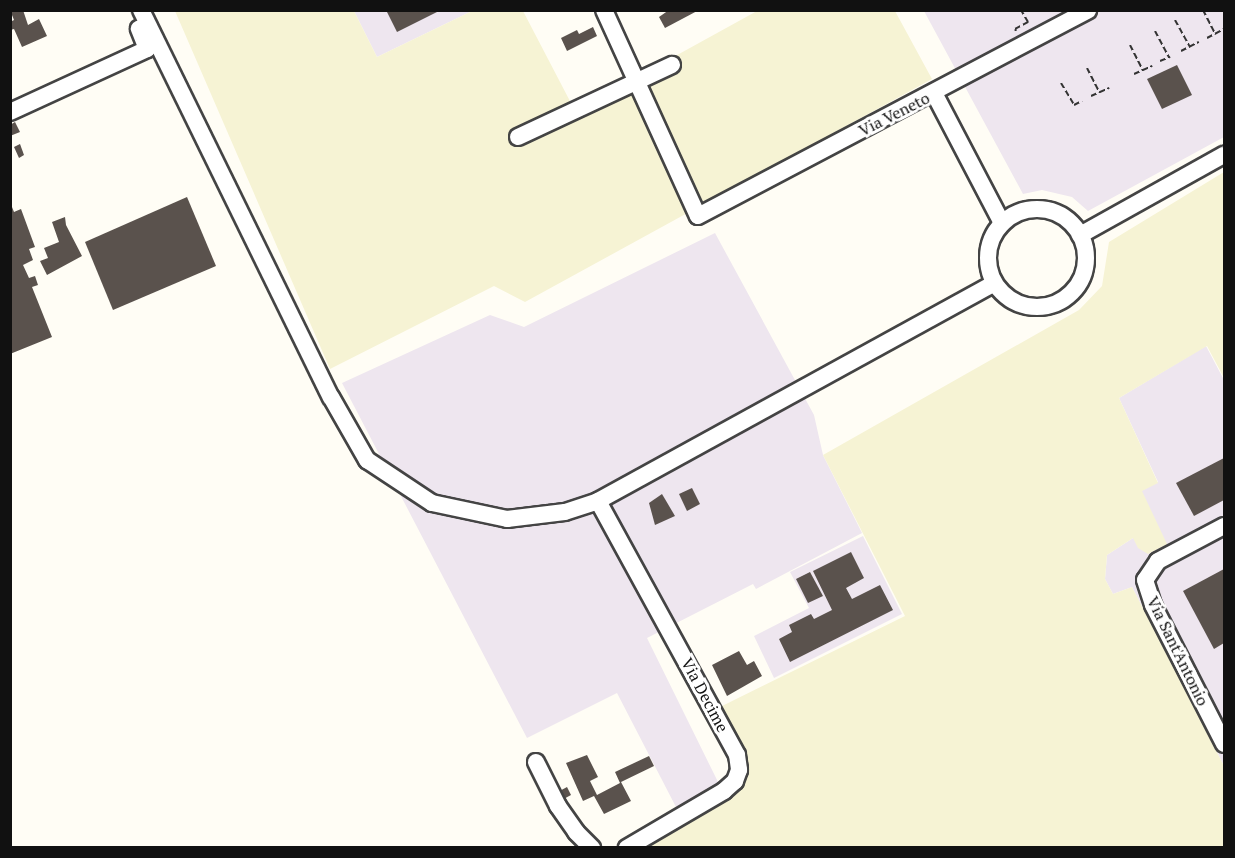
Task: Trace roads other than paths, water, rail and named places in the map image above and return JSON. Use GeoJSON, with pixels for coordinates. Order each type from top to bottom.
{"type":"FeatureCollection","features":[{"type":"Feature","properties":{"kind":"street"},"geometry":{"type":"LineString","coordinates":[[10,112],[147,49],[130,10]]}},
{"type":"Feature","properties":{"kind":"street"},"geometry":{"type":"LineString","coordinates":[[141,10],[331,397],[367,460],[432,503],[507,519],[565,512],[598,501],[994,283]]}},
{"type":"Feature","properties":{"kind":"street"},"geometry":{"type":"LineString","coordinates":[[604,10],[636,84]]}},
{"type":"Feature","properties":{"kind":"street","name":"Via Veneto"},"geometry":{"type":"LineString","coordinates":[[636,84],[698,216],[1024,46],[1088,10]]}},
{"type":"Feature","properties":{"kind":"street"},"geometry":{"type":"LineString","coordinates":[[518,137],[636,84],[672,65]]}},
{"type":"Feature","properties":{"kind":"street"},"geometry":{"type":"LineString","coordinates":[[934,93],[1002,223]]}},
{"type":"Feature","properties":{"kind":"street"},"geometry":{"type":"LineString","coordinates":[[1080,235],[1224,155]]}},
{"type":"Feature","properties":{"kind":"street"},"geometry":{"type":"LineString","coordinates":[[1029,209],[1044,209],[1059,214],[1071,223],[1080,235],[1086,264],[1082,278],[1063,300],[1050,306],[1034,307],[1018,304],[1004,295],[994,283],[988,268],[988,252],[992,236],[1002,223],[1014,214],[1029,209]]}},
{"type":"Feature","properties":{"kind":"street","name":"Via Decime"},"geometry":{"type":"LineString","coordinates":[[598,501],[737,755],[739,770],[735,781],[724,791],[627,848]]}},
{"type":"Feature","properties":{"kind":"street","name":"Via Sant'Antonio"},"geometry":{"type":"LineString","coordinates":[[1224,526],[1158,561],[1145,580],[1153,605],[1224,744]]}},
{"type":"Feature","properties":{"kind":"street"},"geometry":{"type":"LineString","coordinates":[[536,762],[558,806],[576,832],[592,848]]}}]}
